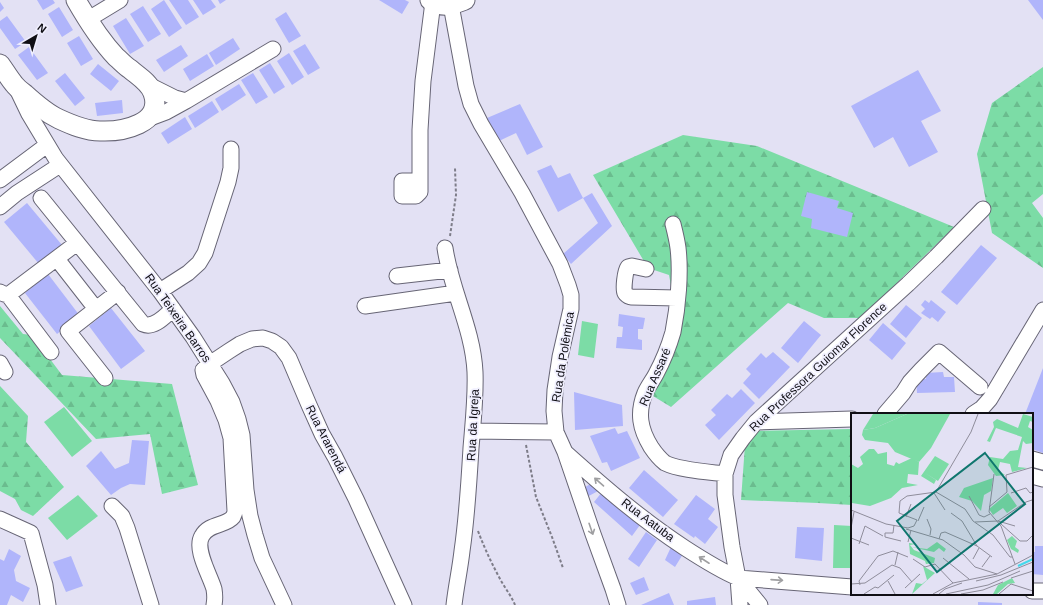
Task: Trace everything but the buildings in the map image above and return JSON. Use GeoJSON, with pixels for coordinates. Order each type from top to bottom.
{"type":"FeatureCollection","features":[{"type":"Feature","properties":{"kind":"main road"},"geometry":{"type":"LineString","coordinates":[[15,85],[39,106],[58,119],[81,128],[99,131],[117,131],[135,126],[150,118],[155,102],[153,92],[149,85],[116,57],[87,20],[76,0]]}},
{"type":"Feature","properties":{"kind":"main road","name":"Rua Teixeira Barros"},"geometry":{"type":"LineString","coordinates":[[0,64],[15,85]]}},
{"type":"Feature","properties":{"kind":"street"},"geometry":{"type":"LineString","coordinates":[[87,20],[120,0]]}},
{"type":"Feature","properties":{"kind":"street"},"geometry":{"type":"LineString","coordinates":[[420,181],[420,130],[423,81],[445,2]]}},
{"type":"Feature","properties":{"kind":"street","name":"Rua da Polêmica"},"geometry":{"type":"LineString","coordinates":[[445,2],[471,104],[481,124],[522,193],[560,264],[571,296],[571,309],[560,357],[555,390],[554,411],[556,432],[565,452],[618,605]]}},
{"type":"Feature","properties":{"kind":"street"},"geometry":{"type":"LineString","coordinates":[[150,118],[166,112],[186,101],[273,49]]}},
{"type":"Feature","properties":{"kind":"street","name":"Rua Teixeira Barros"},"geometry":{"type":"LineString","coordinates":[[15,85],[29,114],[56,160],[160,291],[207,367],[222,383],[232,402],[242,435],[246,490],[255,536],[262,558],[284,605]]}},
{"type":"Feature","properties":{"kind":"street"},"geometry":{"type":"LineString","coordinates":[[149,85],[175,98],[186,101]]}},
{"type":"Feature","properties":{"kind":"street"},"geometry":{"type":"LineString","coordinates":[[0,180],[47,145]]}},
{"type":"Feature","properties":{"kind":"street"},"geometry":{"type":"LineString","coordinates":[[160,291],[188,273],[198,263],[205,252],[228,182],[231,168],[231,149]]}},
{"type":"Feature","properties":{"kind":"street"},"geometry":{"type":"LineString","coordinates":[[0,207],[17,193],[60,165]]}},
{"type":"Feature","properties":{"kind":"street"},"geometry":{"type":"LineString","coordinates":[[41,198],[143,324],[148,326],[152,325],[173,310]]}},
{"type":"Feature","properties":{"kind":"street","name":"Rua Professora Guiomar Florence"},"geometry":{"type":"LineString","coordinates":[[740,605],[738,578],[724,494],[725,474],[731,455],[756,422],[908,284],[983,209]]}},
{"type":"Feature","properties":{"kind":"street","name":"Rua Assaré"},"geometry":{"type":"LineString","coordinates":[[673,224],[678,246],[678,298],[672,332],[665,355],[640,407],[640,423],[646,439],[655,453],[665,462],[690,470],[725,474]]}},
{"type":"Feature","properties":{"kind":"street"},"geometry":{"type":"LineString","coordinates":[[51,352],[4,293],[57,259],[77,243]]}},
{"type":"Feature","properties":{"kind":"street","name":"Rua da Igreja"},"geometry":{"type":"LineString","coordinates":[[445,248],[473,353],[475,373],[469,489],[454,605]]}},
{"type":"Feature","properties":{"kind":"street"},"geometry":{"type":"LineString","coordinates":[[57,259],[96,309]]}},
{"type":"Feature","properties":{"kind":"street"},"geometry":{"type":"LineString","coordinates":[[646,269],[632,266],[628,267],[626,270],[626,295],[631,297],[678,298]]}},
{"type":"Feature","properties":{"kind":"street"},"geometry":{"type":"LineString","coordinates":[[397,276],[450,270]]}},
{"type":"Feature","properties":{"kind":"street"},"geometry":{"type":"LineString","coordinates":[[105,378],[68,331],[118,292]]}},
{"type":"Feature","properties":{"kind":"street"},"geometry":{"type":"LineString","coordinates":[[365,306],[456,293]]}},
{"type":"Feature","properties":{"kind":"street"},"geometry":{"type":"LineString","coordinates":[[974,413],[982,408],[990,399],[1043,310]]}},
{"type":"Feature","properties":{"kind":"street","name":"Rua Ararendá"},"geometry":{"type":"LineString","coordinates":[[207,367],[240,344],[252,339],[263,338],[272,341],[281,347],[289,358],[322,434],[356,499],[404,605]]}},
{"type":"Feature","properties":{"kind":"street"},"geometry":{"type":"LineString","coordinates":[[886,413],[920,370],[939,352],[980,387]]}},
{"type":"Feature","properties":{"kind":"street"},"geometry":{"type":"LineString","coordinates":[[207,367],[204,375],[218,400],[231,438],[235,511],[233,517],[228,521],[213,526],[206,531],[199,543],[213,589],[215,599],[214,605]]}},
{"type":"Feature","properties":{"kind":"street"},"geometry":{"type":"LineString","coordinates":[[756,422],[851,419]]}},
{"type":"Feature","properties":{"kind":"street"},"geometry":{"type":"LineString","coordinates":[[473,431],[556,432]]}},
{"type":"Feature","properties":{"kind":"street","name":"Rua Aatuba"},"geometry":{"type":"LineString","coordinates":[[565,452],[620,500],[660,531],[723,572],[738,578]]}},
{"type":"Feature","properties":{"kind":"street"},"geometry":{"type":"LineString","coordinates":[[1033,459],[1043,462]]}},
{"type":"Feature","properties":{"kind":"street"},"geometry":{"type":"LineString","coordinates":[[1033,476],[1043,479]]}},
{"type":"Feature","properties":{"kind":"street"},"geometry":{"type":"LineString","coordinates":[[112,506],[122,516],[127,528],[150,605]]}},
{"type":"Feature","properties":{"kind":"street"},"geometry":{"type":"LineString","coordinates":[[0,519],[31,533],[45,585],[48,605]]}},
{"type":"Feature","properties":{"kind":"street"},"geometry":{"type":"LineString","coordinates":[[738,578],[851,586]]}},
{"type":"Feature","properties":{"kind":"street"},"geometry":{"type":"LineString","coordinates":[[738,578],[746,605]]}},
{"type":"Feature","properties":{"kind":"street"},"geometry":{"type":"LineString","coordinates":[[738,578],[760,605]]}},
{"type":"Feature","properties":{"kind":"path"},"geometry":{"type":"LineString","coordinates":[[445,248],[451,235],[456,195],[455,168]]}},
{"type":"Feature","properties":{"kind":"path"},"geometry":{"type":"LineString","coordinates":[[522,431],[536,497],[563,568]]}},
{"type":"Feature","properties":{"kind":"path"},"geometry":{"type":"LineString","coordinates":[[478,531],[492,563],[515,605]]}},
{"type":"Feature","properties":{"kind":"green space"},"geometry":{"type":"Polygon","coordinates":[[[1043,67],[1043,194],[1032,203],[1043,218],[1043,268],[992,233],[977,154],[992,103],[1043,67]]]}},
{"type":"Feature","properties":{"kind":"green space"},"geometry":{"type":"Polygon","coordinates":[[[683,135],[757,146],[954,227],[861,318],[824,318],[788,303],[671,407],[653,396],[680,335],[669,275],[648,268],[593,175],[683,135]]]}},
{"type":"Feature","properties":{"kind":"green space"},"geometry":{"type":"Polygon","coordinates":[[[0,306],[23,334],[32,335],[62,375],[172,384],[198,485],[162,494],[150,434],[96,439],[0,338],[0,306]]]}},
{"type":"Feature","properties":{"kind":"green space"},"geometry":{"type":"Polygon","coordinates":[[[582,321],[598,324],[594,358],[578,355],[582,321]]]}},
{"type":"Feature","properties":{"kind":"green space"},"geometry":{"type":"Polygon","coordinates":[[[0,386],[28,416],[26,442],[64,487],[33,516],[21,510],[15,499],[0,491],[0,386]]]}},
{"type":"Feature","properties":{"kind":"green space"},"geometry":{"type":"Polygon","coordinates":[[[64,407],[92,441],[72,457],[44,422],[64,407]]]}},
{"type":"Feature","properties":{"kind":"green space"},"geometry":{"type":"Polygon","coordinates":[[[851,429],[851,505],[741,500],[746,431],[851,429]]]}},
{"type":"Feature","properties":{"kind":"green space"},"geometry":{"type":"Polygon","coordinates":[[[78,495],[98,516],[67,540],[48,518],[78,495]]]}},
{"type":"Feature","properties":{"kind":"green space"},"geometry":{"type":"Polygon","coordinates":[[[834,525],[851,526],[851,568],[833,568],[834,525]]]}}]}
